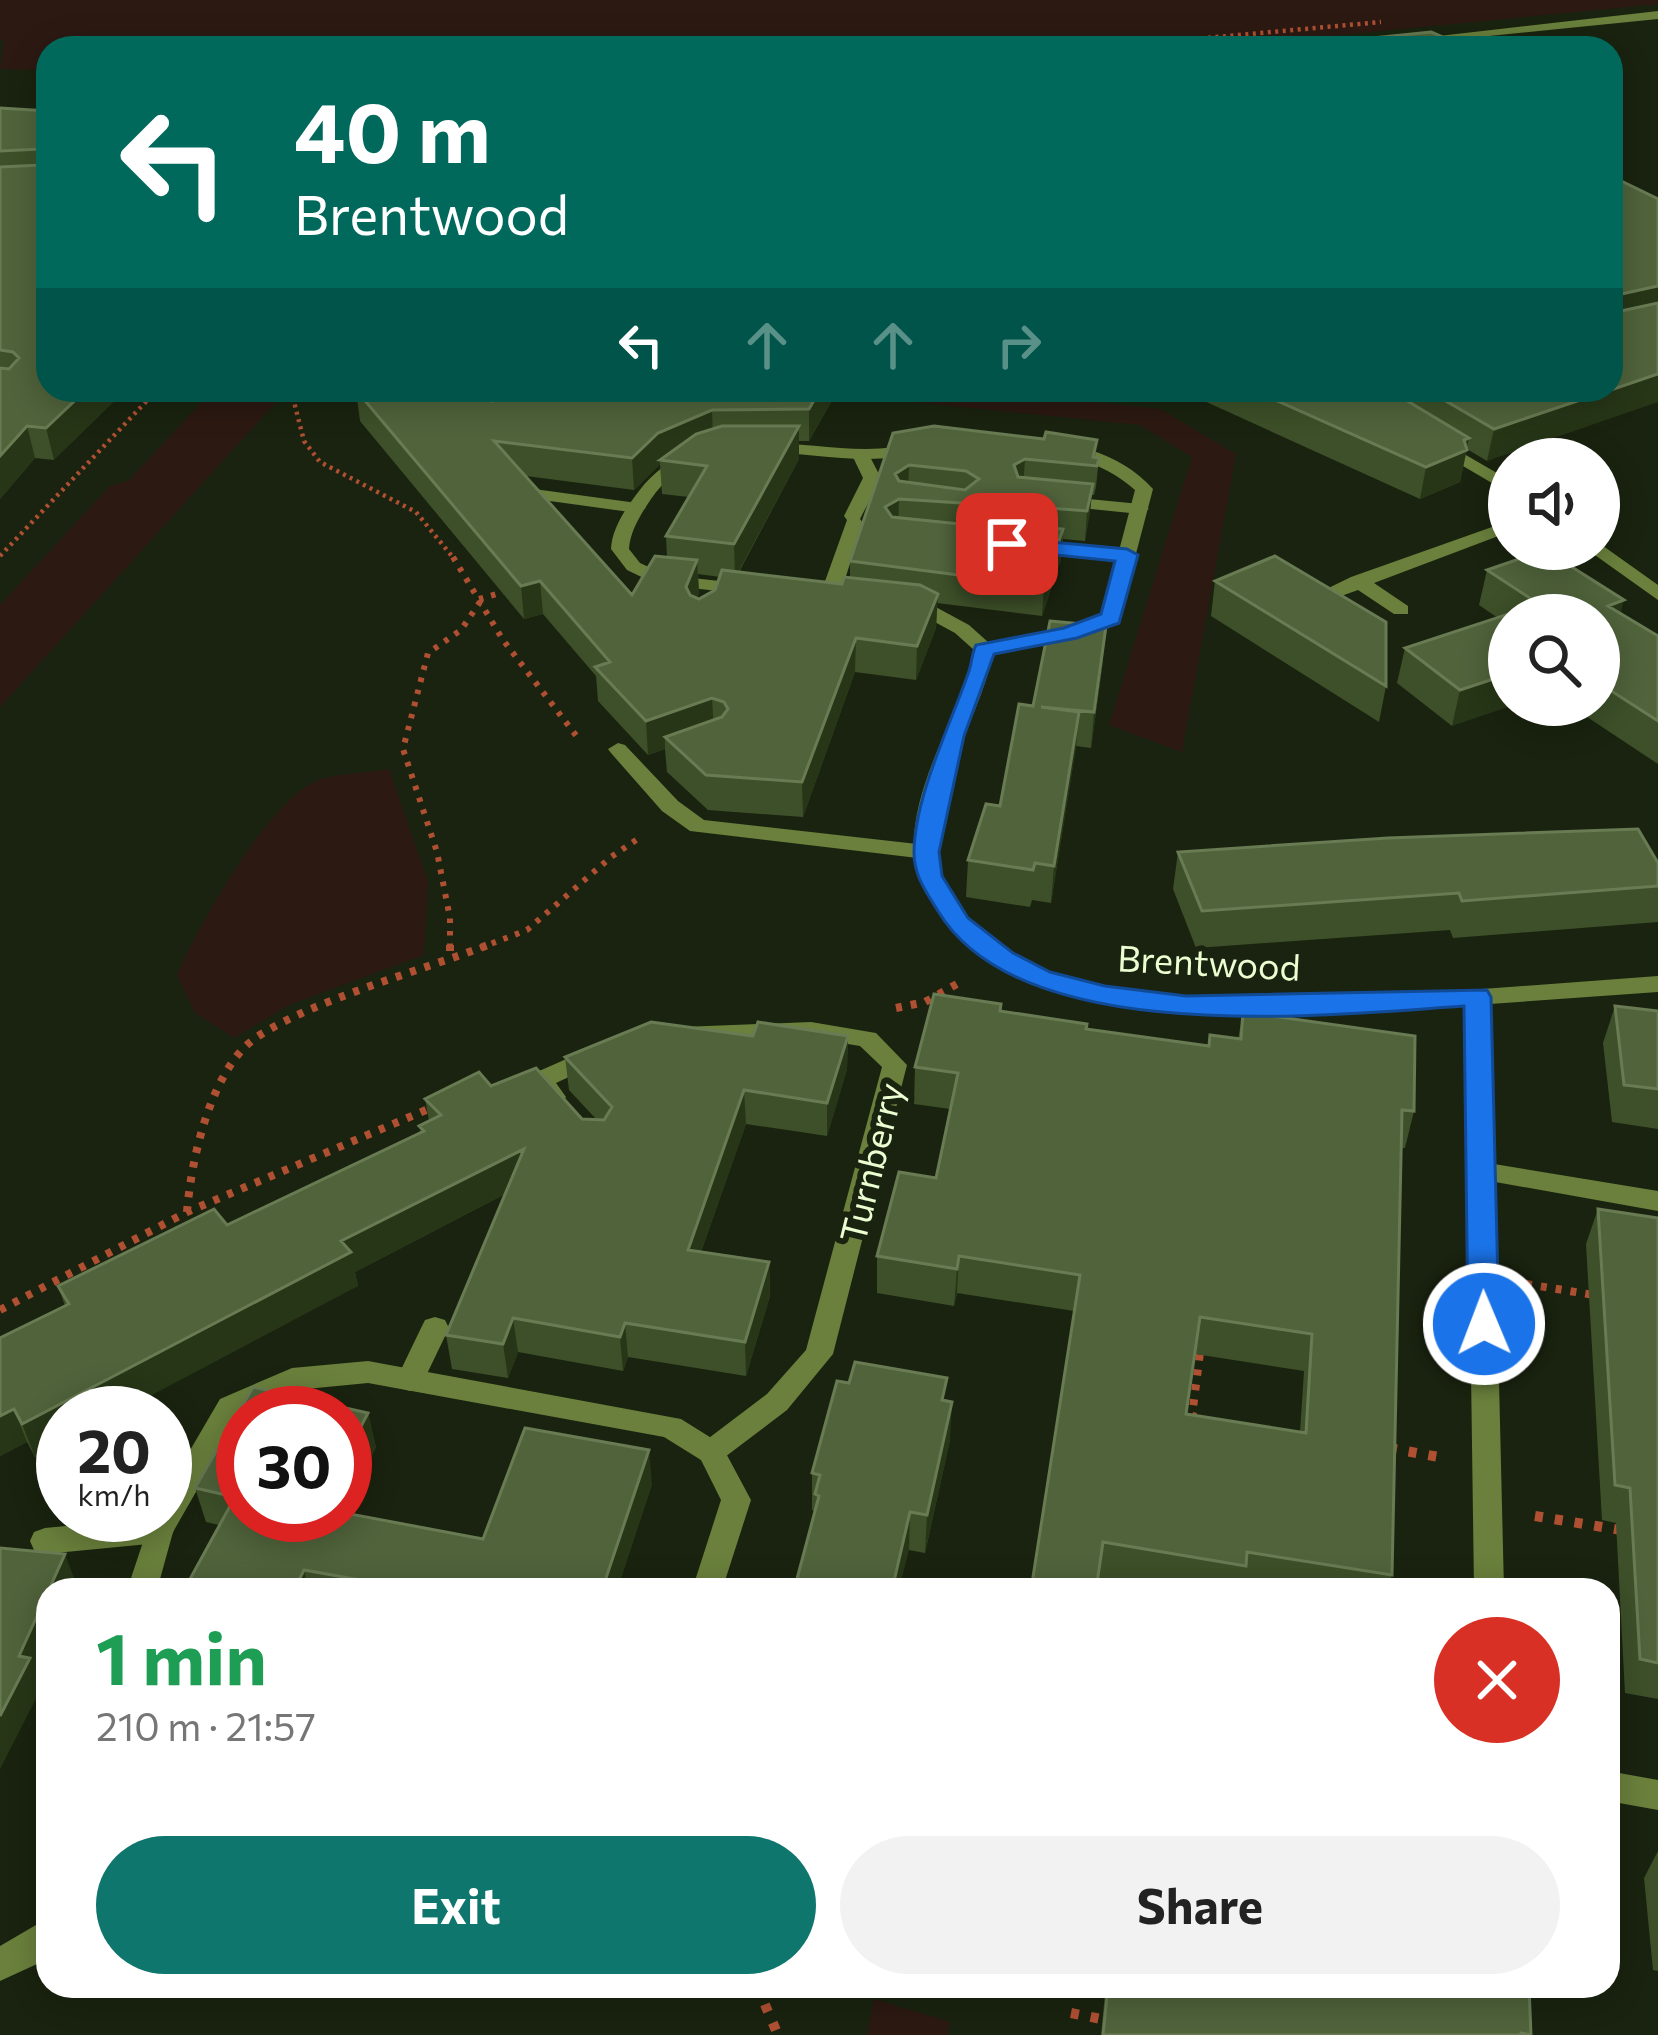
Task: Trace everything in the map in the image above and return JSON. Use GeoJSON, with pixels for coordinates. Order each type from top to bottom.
{"type":"FeatureCollection","features":[{"type":"Feature","properties":{"kind":"street"},"geometry":{"type":"LineString","coordinates":[[1446,36],[1658,15]]}},
{"type":"Feature","properties":{"kind":"street"},"geometry":{"type":"LineString","coordinates":[[1418,432],[1488,475]]}},
{"type":"Feature","properties":{"kind":"street"},"geometry":{"type":"LineString","coordinates":[[977,439],[1076,448],[1122,466],[1144,489],[1111,618],[1069,633],[984,650],[962,629],[925,609],[829,598],[712,594],[663,580],[625,560],[619,549],[622,535],[657,472],[701,451],[756,448],[891,454],[977,439]]}},
{"type":"Feature","properties":{"kind":"street"},"geometry":{"type":"LineString","coordinates":[[829,598],[862,518],[872,478],[861,454]]}},
{"type":"Feature","properties":{"kind":"street"},"geometry":{"type":"LineString","coordinates":[[534,494],[637,508]]}},
{"type":"Feature","properties":{"kind":"street"},"geometry":{"type":"LineString","coordinates":[[1046,500],[1140,508]]}},
{"type":"Feature","properties":{"kind":"street"},"geometry":{"type":"LineString","coordinates":[[1316,599],[1488,534]]}},
{"type":"Feature","properties":{"kind":"street"},"geometry":{"type":"LineString","coordinates":[[1007,544],[1127,555]]}},
{"type":"Feature","properties":{"kind":"street"},"geometry":{"type":"LineString","coordinates":[[1620,563],[1655,587]]}},
{"type":"Feature","properties":{"kind":"street"},"geometry":{"type":"LineString","coordinates":[[1358,581],[1401,610]]}},
{"type":"Feature","properties":{"kind":"street"},"geometry":{"type":"LineString","coordinates":[[618,749],[647,768],[670,806],[698,826],[926,852],[952,736],[982,667],[984,650]]}},
{"type":"Feature","properties":{"kind":"street","name":"Brentwood"},"geometry":{"type":"LineString","coordinates":[[926,852],[930,876],[959,924],[1003,959],[1041,979],[1105,995],[1186,1005],[1323,1006],[1658,984]]}},
{"type":"Feature","properties":{"kind":"street"},"geometry":{"type":"LineString","coordinates":[[1478,997],[1489,1578]]}},
{"type":"Feature","properties":{"kind":"street","name":"Turnberry"},"geometry":{"type":"LineString","coordinates":[[664,1037],[722,1030],[811,1030],[867,1039],[895,1065],[819,1354],[777,1402],[710,1451]]}},
{"type":"Feature","properties":{"kind":"street"},"geometry":{"type":"LineString","coordinates":[[568,1112],[539,1082],[626,1042]]}},
{"type":"Feature","properties":{"kind":"street"},"geometry":{"type":"LineString","coordinates":[[1482,1171],[1658,1201]]}},
{"type":"Feature","properties":{"kind":"street"},"geometry":{"type":"LineString","coordinates":[[410,1380],[435,1328]]}},
{"type":"Feature","properties":{"kind":"street"},"geometry":{"type":"LineString","coordinates":[[192,1473],[230,1407],[292,1379],[368,1372],[670,1427],[710,1451],[736,1500],[711,1578]]}},
{"type":"Feature","properties":{"kind":"street"},"geometry":{"type":"LineString","coordinates":[[145,1578],[156,1542]]}},
{"type":"Feature","properties":{"kind":"street"},"geometry":{"type":"LineString","coordinates":[[1620,1788],[1658,1795]]}},
{"type":"Feature","properties":{"kind":"street"},"geometry":{"type":"LineString","coordinates":[[0,1964],[36,1946]]}},
{"type":"Feature","properties":{"kind":"path"},"geometry":{"type":"LineString","coordinates":[[1225,36],[1397,20]]}},
{"type":"Feature","properties":{"kind":"path"},"geometry":{"type":"LineString","coordinates":[[0,556],[146,402]]}},
{"type":"Feature","properties":{"kind":"path"},"geometry":{"type":"LineString","coordinates":[[294,402],[304,441],[320,462],[416,512],[442,539],[503,640],[589,753]]}},
{"type":"Feature","properties":{"kind":"path"},"geometry":{"type":"LineString","coordinates":[[450,958],[451,918],[437,852],[403,749],[428,653],[460,630],[479,600],[512,590]]}},
{"type":"Feature","properties":{"kind":"path"},"geometry":{"type":"LineString","coordinates":[[187,1212],[191,1163],[216,1091],[254,1040],[308,1012],[527,930],[558,908],[611,852],[654,829]]}},
{"type":"Feature","properties":{"kind":"path"},"geometry":{"type":"LineString","coordinates":[[890,1010],[925,1002],[1003,959]]}},
{"type":"Feature","properties":{"kind":"path"},"geometry":{"type":"LineString","coordinates":[[0,1310],[187,1212],[451,1098]]}},
{"type":"Feature","properties":{"kind":"path"},"geometry":{"type":"LineString","coordinates":[[117,1247],[129,1263]]}},
{"type":"Feature","properties":{"kind":"path"},"geometry":{"type":"LineString","coordinates":[[1483,1277],[1614,1298]]}},
{"type":"Feature","properties":{"kind":"path"},"geometry":{"type":"LineString","coordinates":[[1204,1323],[1192,1416],[1215,1420]]}},
{"type":"Feature","properties":{"kind":"path"},"geometry":{"type":"LineString","coordinates":[[1372,1446],[1485,1464]]}},
{"type":"Feature","properties":{"kind":"path"},"geometry":{"type":"LineString","coordinates":[[1486,1508],[1636,1533]]}},
{"type":"Feature","properties":{"kind":"path"},"geometry":{"type":"LineString","coordinates":[[762,1998],[778,2035]]}},
{"type":"Feature","properties":{"kind":"path"},"geometry":{"type":"LineString","coordinates":[[1071,2013],[1116,2022]]}},
{"type":"Feature","properties":{"kind":"shaded area"},"geometry":{"type":"Polygon","coordinates":[[[0,0],[1658,0],[1658,4],[1330,36],[36,36],[36,70],[0,69],[4,41],[0,40],[0,0]]]}},
{"type":"Feature","properties":{"kind":"shaded area"},"geometry":{"type":"Polygon","coordinates":[[[202,402],[276,402],[0,707],[0,605],[109,487],[129,480],[202,402]]]}},
{"type":"Feature","properties":{"kind":"shaded area"},"geometry":{"type":"Polygon","coordinates":[[[913,402],[1092,402],[1160,409],[1236,454],[1182,752],[1109,725],[1192,457],[1140,425],[913,402]]]}},
{"type":"Feature","properties":{"kind":"shaded area"},"geometry":{"type":"Polygon","coordinates":[[[389,769],[428,882],[424,955],[289,1005],[234,1038],[195,1013],[177,975],[217,898],[256,839],[297,794],[316,781],[389,769]]]}},
{"type":"Feature","properties":{"kind":"shaded area"},"geometry":{"type":"Polygon","coordinates":[[[874,1999],[950,2022],[947,2035],[867,2035],[874,1999]]]}},
{"type":"Feature","properties":{"kind":"building"},"geometry":{"type":"Polygon","coordinates":[[[1431,32],[1440,36],[1392,36],[1431,32]]]}},
{"type":"Feature","properties":{"kind":"building"},"geometry":{"type":"Polygon","coordinates":[[[0,108],[36,110],[36,149],[0,151],[0,108]]]}},
{"type":"Feature","properties":{"kind":"building"},"geometry":{"type":"Polygon","coordinates":[[[36,165],[36,402],[73,402],[46,428],[27,426],[0,456],[0,368],[9,369],[19,358],[0,350],[0,167],[36,165]]]}},
{"type":"Feature","properties":{"kind":"building"},"geometry":{"type":"Polygon","coordinates":[[[1623,182],[1658,199],[1658,286],[1623,294],[1623,182]]]}},
{"type":"Feature","properties":{"kind":"building"},"geometry":{"type":"Polygon","coordinates":[[[1658,303],[1658,374],[1623,386],[1623,310],[1658,303]]]}},
{"type":"Feature","properties":{"kind":"building"},"geometry":{"type":"Polygon","coordinates":[[[366,402],[813,402],[809,409],[712,410],[658,433],[632,458],[494,441],[632,595],[655,556],[697,560],[686,587],[699,599],[715,590],[722,570],[842,584],[844,577],[920,585],[938,594],[917,646],[856,638],[802,782],[706,775],[665,737],[722,717],[728,709],[724,702],[712,698],[646,721],[595,667],[610,662],[540,581],[521,586],[366,402]]]}},
{"type":"Feature","properties":{"kind":"building"},"geometry":{"type":"Polygon","coordinates":[[[1280,402],[1409,402],[1469,438],[1464,440],[1467,450],[1426,467],[1280,402]]]}},
{"type":"Feature","properties":{"kind":"building"},"geometry":{"type":"Polygon","coordinates":[[[1448,402],[1574,402],[1494,429],[1448,402]]]}},
{"type":"Feature","properties":{"kind":"building"},"geometry":{"type":"Polygon","coordinates":[[[722,426],[799,426],[734,544],[666,536],[707,466],[660,460],[696,434],[722,426]]]}},
{"type":"Feature","properties":{"kind":"building"},"geometry":{"type":"Polygon","coordinates":[[[934,426],[1044,439],[1046,432],[1097,440],[1093,457],[1099,458],[1097,466],[1025,459],[1014,465],[1018,477],[1093,484],[1087,511],[1009,505],[995,514],[1002,524],[1063,529],[1044,586],[850,561],[893,433],[934,426]],[[909,465],[895,474],[899,481],[965,490],[979,479],[966,471],[909,465]],[[899,499],[885,507],[892,517],[960,524],[974,515],[961,503],[899,499]]]}},
{"type":"Feature","properties":{"kind":"building"},"geometry":{"type":"Polygon","coordinates":[[[1275,556],[1386,622],[1386,686],[1215,581],[1275,556]]]}},
{"type":"Feature","properties":{"kind":"building"},"geometry":{"type":"Polygon","coordinates":[[[1487,570],[1577,570],[1615,594],[1524,594],[1487,570]]]}},
{"type":"Feature","properties":{"kind":"building"},"geometry":{"type":"Polygon","coordinates":[[[1620,613],[1658,636],[1658,721],[1620,697],[1620,613]]]}},
{"type":"Feature","properties":{"kind":"building"},"geometry":{"type":"Polygon","coordinates":[[[1050,621],[1106,626],[1094,712],[1041,707],[1079,712],[1054,866],[1035,863],[1033,870],[968,860],[986,804],[1000,806],[1019,704],[1033,706],[1050,621]]]}},
{"type":"Feature","properties":{"kind":"building"},"geometry":{"type":"Polygon","coordinates":[[[1488,621],[1488,681],[1460,690],[1405,648],[1488,621]]]}},
{"type":"Feature","properties":{"kind":"building"},"geometry":{"type":"Polygon","coordinates":[[[1638,829],[1658,863],[1658,886],[1462,901],[1459,893],[1202,911],[1178,852],[1388,838],[1638,829]]]}},
{"type":"Feature","properties":{"kind":"building"},"geometry":{"type":"Polygon","coordinates":[[[934,994],[1001,1004],[1000,1011],[1087,1024],[1086,1029],[1209,1046],[1210,1035],[1241,1039],[1243,1012],[1415,1036],[1414,1111],[1402,1110],[1392,1575],[1247,1552],[1246,1566],[1103,1542],[1098,1578],[1033,1578],[1080,1275],[959,1256],[957,1269],[877,1256],[899,1172],[936,1178],[958,1073],[915,1067],[934,994]],[[1200,1317],[1186,1414],[1306,1433],[1312,1334],[1200,1317]]]}},
{"type":"Feature","properties":{"kind":"building"},"geometry":{"type":"Polygon","coordinates":[[[1615,1006],[1658,1011],[1658,1089],[1624,1085],[1615,1006]]]}},
{"type":"Feature","properties":{"kind":"building"},"geometry":{"type":"Polygon","coordinates":[[[651,1022],[753,1036],[758,1022],[848,1036],[827,1103],[744,1090],[688,1250],[769,1262],[745,1342],[625,1323],[620,1337],[513,1318],[503,1344],[446,1335],[524,1149],[341,1241],[351,1252],[95,1386],[36,1386],[36,1417],[22,1424],[14,1409],[0,1416],[0,1338],[69,1304],[58,1286],[214,1209],[227,1225],[424,1131],[419,1126],[441,1115],[425,1099],[479,1072],[491,1086],[536,1068],[582,1119],[604,1120],[612,1107],[565,1057],[651,1022]]]}},
{"type":"Feature","properties":{"kind":"building"},"geometry":{"type":"Polygon","coordinates":[[[1598,1209],[1658,1218],[1658,1663],[1640,1659],[1630,1488],[1615,1485],[1598,1209]]]}},
{"type":"Feature","properties":{"kind":"building"},"geometry":{"type":"Polygon","coordinates":[[[855,1362],[947,1378],[942,1400],[952,1402],[927,1515],[910,1512],[895,1578],[797,1578],[819,1496],[815,1494],[820,1475],[812,1473],[837,1381],[849,1383],[855,1362]]]}},
{"type":"Feature","properties":{"kind":"building"},"geometry":{"type":"Polygon","coordinates":[[[525,1428],[649,1450],[606,1578],[349,1578],[304,1570],[300,1578],[191,1578],[216,1532],[216,1542],[372,1542],[372,1518],[483,1539],[525,1428]]]}},
{"type":"Feature","properties":{"kind":"building"},"geometry":{"type":"Polygon","coordinates":[[[216,1451],[216,1493],[195,1488],[216,1451]]]}},
{"type":"Feature","properties":{"kind":"building"},"geometry":{"type":"Polygon","coordinates":[[[0,1548],[65,1554],[54,1578],[36,1578],[36,1618],[19,1656],[30,1658],[0,1716],[0,1548]]]}},
{"type":"Feature","properties":{"kind":"building"},"geometry":{"type":"Polygon","coordinates":[[[1107,1998],[1529,1998],[1531,2035],[1103,2035],[1107,1998]]]}},
{"type":"Feature","properties":{"kind":"route"},"geometry":{"type":"LineString","coordinates":[[1007,544],[1127,555],[1111,618],[1069,633],[984,650],[982,667],[952,736],[926,852],[930,876],[959,924],[1003,959],[1041,979],[1105,995],[1186,1005],[1323,1006],[1478,997],[1484,1324]]}}]}
